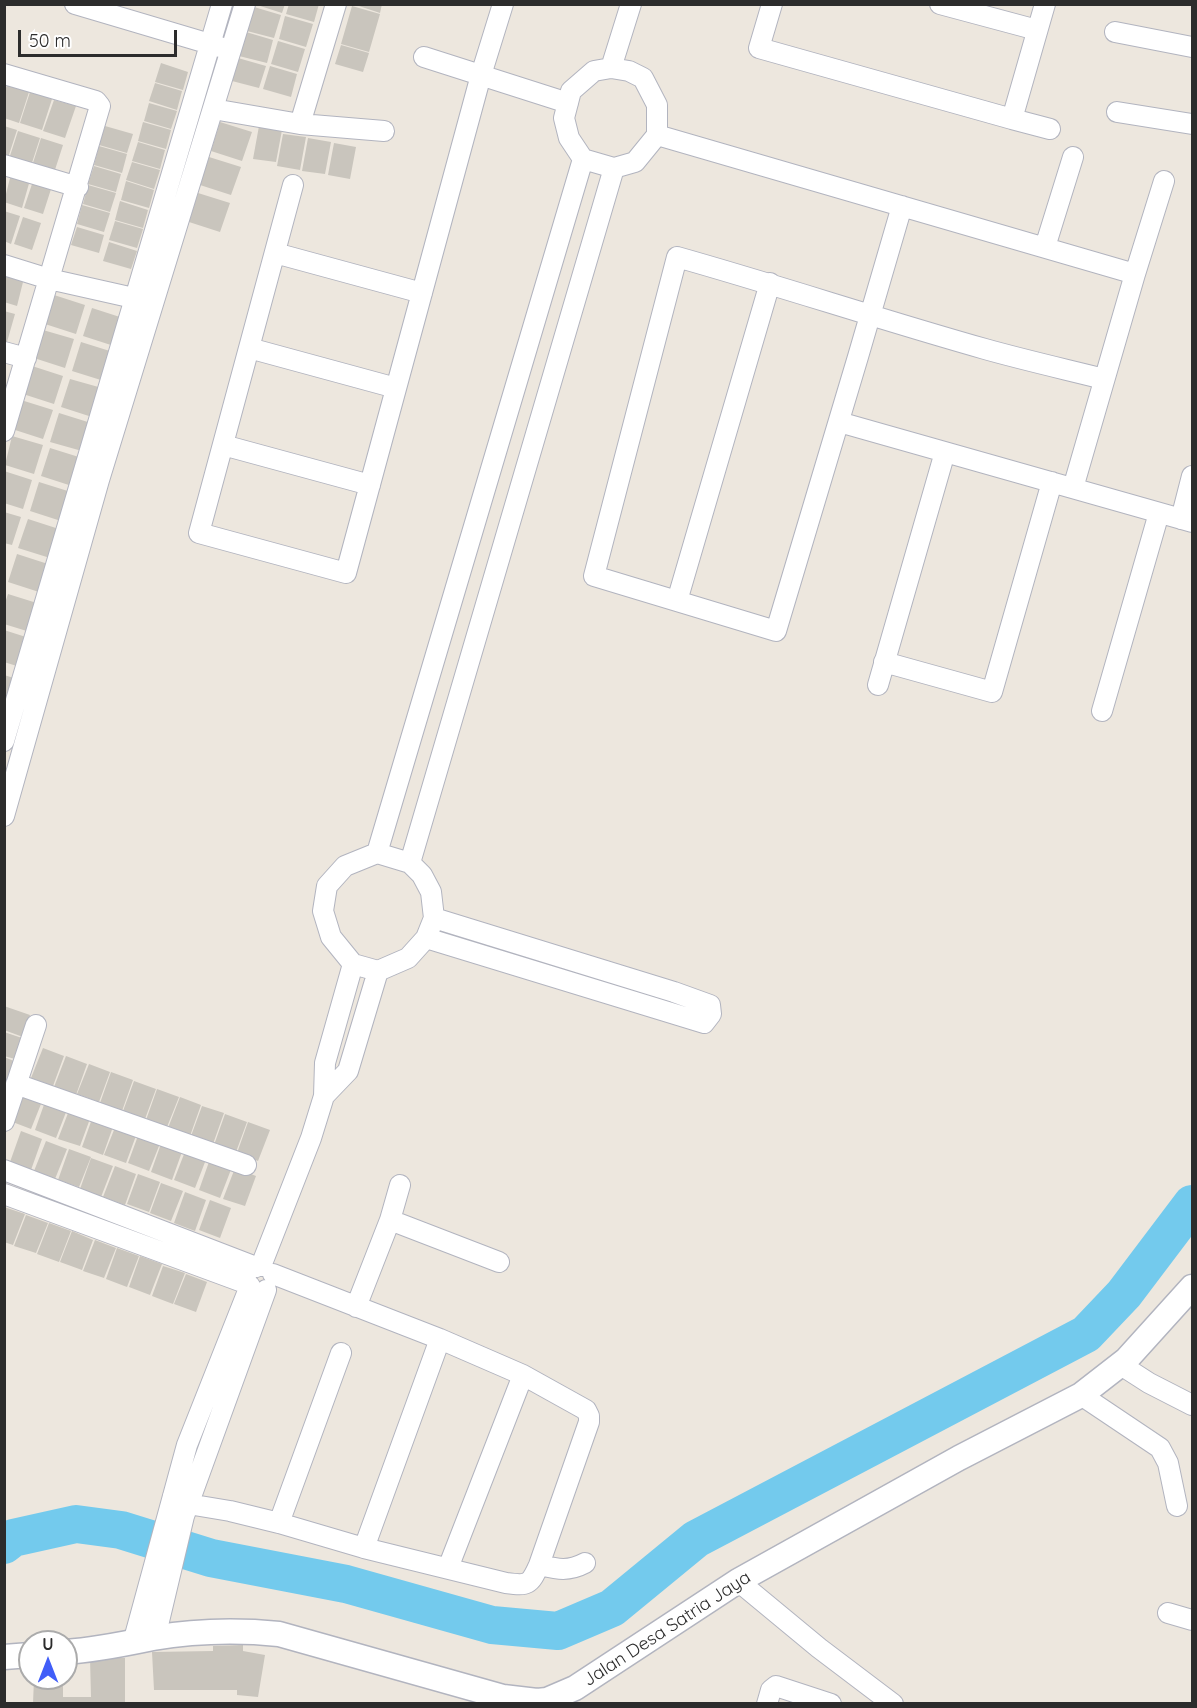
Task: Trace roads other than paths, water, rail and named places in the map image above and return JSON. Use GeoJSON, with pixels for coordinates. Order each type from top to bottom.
{"type":"FeatureCollection","features":[{"type":"Feature","properties":{"kind":"street"},"geometry":{"type":"LineString","coordinates":[[75,4],[131,12],[209,44],[230,50]]}},
{"type":"Feature","properties":{"kind":"street"},"geometry":{"type":"LineString","coordinates":[[4,816],[38,661],[144,301],[209,44],[222,4]]}},
{"type":"Feature","properties":{"kind":"street"},"geometry":{"type":"LineString","coordinates":[[144,301],[213,108],[245,4]]}},
{"type":"Feature","properties":{"kind":"street"},"geometry":{"type":"LineString","coordinates":[[300,124],[336,4]]}},
{"type":"Feature","properties":{"kind":"street"},"geometry":{"type":"LineString","coordinates":[[294,185],[199,533],[346,573],[481,75],[503,4]]}},
{"type":"Feature","properties":{"kind":"street"},"geometry":{"type":"LineString","coordinates":[[611,68],[631,4]]}},
{"type":"Feature","properties":{"kind":"street"},"geometry":{"type":"LineString","coordinates":[[772,4],[759,48],[1050,129]]}},
{"type":"Feature","properties":{"kind":"street"},"geometry":{"type":"LineString","coordinates":[[940,4],[1037,30]]}},
{"type":"Feature","properties":{"kind":"street"},"geometry":{"type":"LineString","coordinates":[[1012,119],[1045,4]]}},
{"type":"Feature","properties":{"kind":"street"},"geometry":{"type":"LineString","coordinates":[[1115,32],[1192,47]]}},
{"type":"Feature","properties":{"kind":"street"},"geometry":{"type":"LineString","coordinates":[[424,57],[568,103]]}},
{"type":"Feature","properties":{"kind":"street"},"geometry":{"type":"LineString","coordinates":[[611,68],[628,71],[643,78],[657,105],[657,135],[634,162],[614,168],[583,159],[569,138],[564,118],[572,91],[594,71],[611,68]]}},
{"type":"Feature","properties":{"kind":"street"},"geometry":{"type":"LineString","coordinates":[[4,74],[98,103],[100,112],[4,431]]}},
{"type":"Feature","properties":{"kind":"street"},"geometry":{"type":"LineString","coordinates":[[213,108],[300,124],[384,131]]}},
{"type":"Feature","properties":{"kind":"street"},"geometry":{"type":"LineString","coordinates":[[1117,112],[1192,124]]}},
{"type":"Feature","properties":{"kind":"street"},"geometry":{"type":"LineString","coordinates":[[657,135],[1135,274]]}},
{"type":"Feature","properties":{"kind":"street"},"geometry":{"type":"LineString","coordinates":[[1045,247],[1073,157]]}},
{"type":"Feature","properties":{"kind":"street"},"geometry":{"type":"LineString","coordinates":[[377,853],[583,159]]}},
{"type":"Feature","properties":{"kind":"street"},"geometry":{"type":"LineString","coordinates":[[4,165],[78,187]]}},
{"type":"Feature","properties":{"kind":"street"},"geometry":{"type":"LineString","coordinates":[[410,863],[614,168]]}},
{"type":"Feature","properties":{"kind":"street"},"geometry":{"type":"LineString","coordinates":[[1073,488],[1164,182]]}},
{"type":"Feature","properties":{"kind":"street"},"geometry":{"type":"LineString","coordinates":[[902,206],[870,314],[839,422],[776,631],[594,576],[677,257],[770,283],[870,314],[986,349],[1104,379]]}},
{"type":"Feature","properties":{"kind":"street"},"geometry":{"type":"LineString","coordinates":[[275,253],[422,292]]}},
{"type":"Feature","properties":{"kind":"street"},"geometry":{"type":"LineString","coordinates":[[4,265],[49,279],[144,301]]}},
{"type":"Feature","properties":{"kind":"street"},"geometry":{"type":"LineString","coordinates":[[677,601],[770,283]]}},
{"type":"Feature","properties":{"kind":"street"},"geometry":{"type":"LineString","coordinates":[[249,348],[396,388]]}},
{"type":"Feature","properties":{"kind":"street"},"geometry":{"type":"LineString","coordinates":[[4,352],[26,358]]}},
{"type":"Feature","properties":{"kind":"street"},"geometry":{"type":"LineString","coordinates":[[839,422],[1187,521],[1192,476]]}},
{"type":"Feature","properties":{"kind":"street"},"geometry":{"type":"LineString","coordinates":[[223,446],[370,485]]}},
{"type":"Feature","properties":{"kind":"street"},"geometry":{"type":"LineString","coordinates":[[878,685],[945,452]]}},
{"type":"Feature","properties":{"kind":"street"},"geometry":{"type":"LineString","coordinates":[[884,662],[992,692],[1052,482]]}},
{"type":"Feature","properties":{"kind":"street"},"geometry":{"type":"LineString","coordinates":[[1102,711],[1159,513]]}},
{"type":"Feature","properties":{"kind":"street"},"geometry":{"type":"LineString","coordinates":[[4,741],[38,661]]}},
{"type":"Feature","properties":{"kind":"street"},"geometry":{"type":"LineString","coordinates":[[377,853],[410,863],[422,875],[431,892],[434,918],[426,938],[408,958],[378,971],[353,964],[331,937],[323,911],[327,886],[345,866],[377,853]]}},
{"type":"Feature","properties":{"kind":"street"},"geometry":{"type":"LineString","coordinates":[[426,938],[704,1023],[711,1014],[710,1005],[674,992],[434,918]]}},
{"type":"Feature","properties":{"kind":"street"},"geometry":{"type":"LineString","coordinates":[[144,1641],[178,1508],[324,1096],[325,1063],[353,964]]}},
{"type":"Feature","properties":{"kind":"street"},"geometry":{"type":"LineString","coordinates":[[324,1096],[348,1071],[378,971]]}},
{"type":"Feature","properties":{"kind":"street"},"geometry":{"type":"LineString","coordinates":[[4,1120],[36,1024]]}},
{"type":"Feature","properties":{"kind":"street"},"geometry":{"type":"LineString","coordinates":[[16,1084],[246,1165]]}},
{"type":"Feature","properties":{"kind":"street"},"geometry":{"type":"LineString","coordinates":[[4,1170],[259,1278]]}},
{"type":"Feature","properties":{"kind":"street"},"geometry":{"type":"LineString","coordinates":[[356,1307],[390,1220],[400,1185]]}},
{"type":"Feature","properties":{"kind":"street"},"geometry":{"type":"LineString","coordinates":[[4,1194],[259,1278],[356,1307],[440,1339],[523,1375],[586,1410],[589,1416],[539,1565],[532,1580],[521,1585],[364,1548],[279,1522],[230,1511],[178,1508]]}},
{"type":"Feature","properties":{"kind":"street"},"geometry":{"type":"LineString","coordinates":[[390,1220],[499,1262]]}},
{"type":"Feature","properties":{"kind":"street","name":"Jalan Desa Satria Jaya"},"geometry":{"type":"LineString","coordinates":[[78,1650],[144,1641],[250,1631],[279,1634],[502,1700],[548,1700],[575,1688],[607,1669],[738,1581],[959,1458],[1082,1395],[1121,1365],[1192,1288]]}},
{"type":"Feature","properties":{"kind":"street"},"geometry":{"type":"LineString","coordinates":[[364,1548],[440,1339]]}},
{"type":"Feature","properties":{"kind":"street"},"geometry":{"type":"LineString","coordinates":[[279,1522],[341,1353]]}},
{"type":"Feature","properties":{"kind":"street"},"geometry":{"type":"LineString","coordinates":[[1121,1365],[1149,1383],[1192,1405]]}},
{"type":"Feature","properties":{"kind":"street"},"geometry":{"type":"LineString","coordinates":[[448,1568],[523,1375]]}},
{"type":"Feature","properties":{"kind":"street"},"geometry":{"type":"LineString","coordinates":[[1082,1395],[1160,1448],[1167,1463],[1177,1506]]}},
{"type":"Feature","properties":{"kind":"street"},"geometry":{"type":"LineString","coordinates":[[539,1565],[565,1570],[585,1563]]}},
{"type":"Feature","properties":{"kind":"street"},"geometry":{"type":"LineString","coordinates":[[738,1581],[819,1648],[893,1704]]}},
{"type":"Feature","properties":{"kind":"street"},"geometry":{"type":"LineString","coordinates":[[1168,1614],[1192,1620]]}},
{"type":"Feature","properties":{"kind":"street"},"geometry":{"type":"LineString","coordinates":[[767,1704],[771,1690],[778,1686],[831,1704]]}},
{"type":"Feature","properties":{"kind":"waterway"},"geometry":{"type":"LineString","coordinates":[[4,1545],[13,1538],[76,1524],[121,1530],[211,1558],[346,1584],[492,1625],[558,1631],[612,1608],[696,1539],[1086,1334],[1124,1294],[1192,1204]]}}]}
